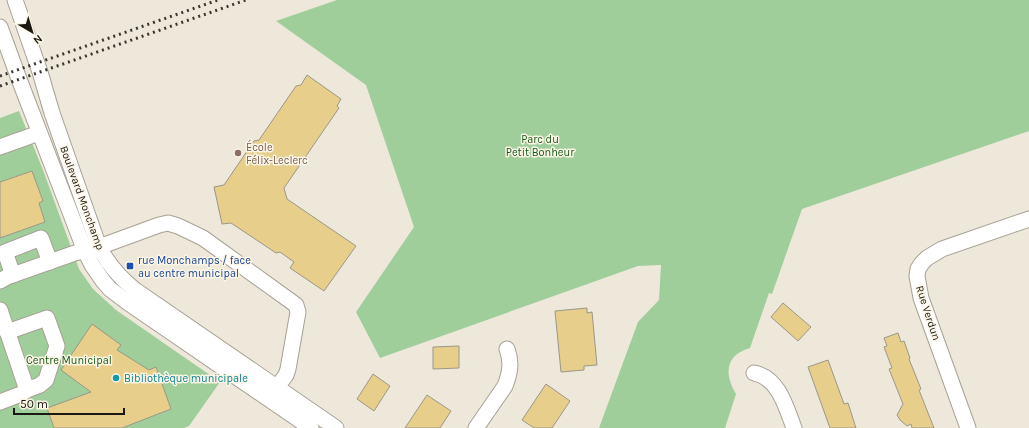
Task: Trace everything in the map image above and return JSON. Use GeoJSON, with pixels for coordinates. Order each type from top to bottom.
{"type":"FeatureCollection","features":[{"type":"Feature","properties":{"kind":"street","name":"Boulevard Monchamp"},"geometry":{"type":"LineString","coordinates":[[14,0],[40,72],[98,274],[117,295],[311,428]]}},
{"type":"Feature","properties":{"kind":"street","name":"Boulevard Monchamp"},"geometry":{"type":"LineString","coordinates":[[0,27],[39,132],[92,249],[106,259],[118,275],[135,290],[336,428]]}},
{"type":"Feature","properties":{"kind":"street"},"geometry":{"type":"LineString","coordinates":[[0,147],[39,132]]}},
{"type":"Feature","properties":{"kind":"street","name":"Rue Verdun"},"geometry":{"type":"LineString","coordinates":[[968,428],[918,288],[918,269],[927,258],[937,251],[1029,219]]}},
{"type":"Feature","properties":{"kind":"street"},"geometry":{"type":"LineString","coordinates":[[50,262],[41,238],[5,252],[7,278],[75,253],[92,249],[168,223],[203,238],[296,305],[298,312],[288,369],[286,375],[277,387]]}},
{"type":"Feature","properties":{"kind":"street"},"geometry":{"type":"LineString","coordinates":[[0,310],[27,390]]}},
{"type":"Feature","properties":{"kind":"street"},"geometry":{"type":"LineString","coordinates":[[0,402],[40,385],[46,380],[57,346],[47,318],[7,332]]}},
{"type":"Feature","properties":{"kind":"street"},"geometry":{"type":"LineString","coordinates":[[476,428],[505,386],[508,378],[510,363],[507,349]]}},
{"type":"Feature","properties":{"kind":"street"},"geometry":{"type":"LineString","coordinates":[[754,372],[766,378],[779,392],[784,400],[794,428]]}},
{"type":"Feature","properties":{"kind":"green space","name":"Parc du Petit Bonheur"},"geometry":{"type":"Polygon","coordinates":[[[337,0],[1029,0],[1029,131],[802,209],[772,294],[769,293],[750,348],[742,351],[731,360],[729,373],[732,387],[736,394],[725,428],[599,428],[638,322],[659,300],[661,265],[638,266],[380,358],[356,312],[414,227],[366,85],[276,21],[337,0]]]}},
{"type":"Feature","properties":{"kind":"green space","name":"Centre Municipal"},"geometry":{"type":"Polygon","coordinates":[[[19,111],[43,170],[79,269],[93,289],[116,310],[220,382],[189,426],[184,428],[0,428],[0,118],[19,111]]]}},
{"type":"Feature","properties":{"kind":"building"},"geometry":{"type":"Polygon","coordinates":[[[307,75],[341,99],[337,106],[339,108],[284,188],[287,199],[356,246],[324,291],[290,268],[294,262],[280,252],[276,253],[231,223],[222,224],[214,187],[224,185],[254,141],[259,140],[296,86],[301,85],[307,75]]]}},
{"type":"Feature","properties":{"kind":"building"},"geometry":{"type":"Polygon","coordinates":[[[32,171],[43,201],[39,203],[45,222],[0,238],[0,182],[32,171]]]}},
{"type":"Feature","properties":{"kind":"building"},"geometry":{"type":"Polygon","coordinates":[[[783,303],[811,327],[798,341],[771,317],[783,303]]]}},
{"type":"Feature","properties":{"kind":"building"},"geometry":{"type":"Polygon","coordinates":[[[587,308],[587,313],[592,312],[597,365],[584,366],[584,370],[561,372],[555,311],[587,308]]]}},
{"type":"Feature","properties":{"kind":"building","name":"Bibliothèque municipale"},"geometry":{"type":"Polygon","coordinates":[[[92,324],[121,345],[117,350],[149,370],[156,367],[171,409],[122,428],[54,428],[47,408],[91,392],[61,370],[92,324]]]}},
{"type":"Feature","properties":{"kind":"building"},"geometry":{"type":"Polygon","coordinates":[[[898,333],[901,342],[904,341],[910,358],[909,359],[921,389],[919,390],[934,428],[912,428],[911,424],[907,426],[897,415],[903,404],[889,369],[892,368],[884,347],[887,346],[884,338],[898,333]]]}},
{"type":"Feature","properties":{"kind":"building"},"geometry":{"type":"Polygon","coordinates":[[[459,346],[459,368],[433,369],[433,347],[459,346]]]}},
{"type":"Feature","properties":{"kind":"building"},"geometry":{"type":"Polygon","coordinates":[[[828,360],[844,404],[848,403],[856,428],[830,428],[808,367],[828,360]]]}},
{"type":"Feature","properties":{"kind":"building"},"geometry":{"type":"Polygon","coordinates":[[[373,374],[390,386],[374,411],[357,399],[373,374]]]}},
{"type":"Feature","properties":{"kind":"building"},"geometry":{"type":"Polygon","coordinates":[[[546,384],[570,401],[552,428],[534,428],[522,420],[546,384]]]}},
{"type":"Feature","properties":{"kind":"building"},"geometry":{"type":"Polygon","coordinates":[[[427,395],[451,411],[440,428],[405,428],[427,395]]]}},
{"type":"Feature","properties":{"kind":"railway"},"geometry":{"type":"LineString","coordinates":[[0,76],[218,0]]}},
{"type":"Feature","properties":{"kind":"railway"},"geometry":{"type":"LineString","coordinates":[[0,86],[246,0]]}},
{"type":"Feature","properties":{"kind":"place","name":"École Félix-Leclerc"},"geometry":{"type":"Point","coordinates":[238,153]}},
{"type":"Feature","properties":{"kind":"place","name":"rue Monchamps / face au centre municipal"},"geometry":{"type":"Point","coordinates":[130,266]}},
{"type":"Feature","properties":{"kind":"place","name":"Bibliothèque municipale"},"geometry":{"type":"Point","coordinates":[116,378]}}]}
